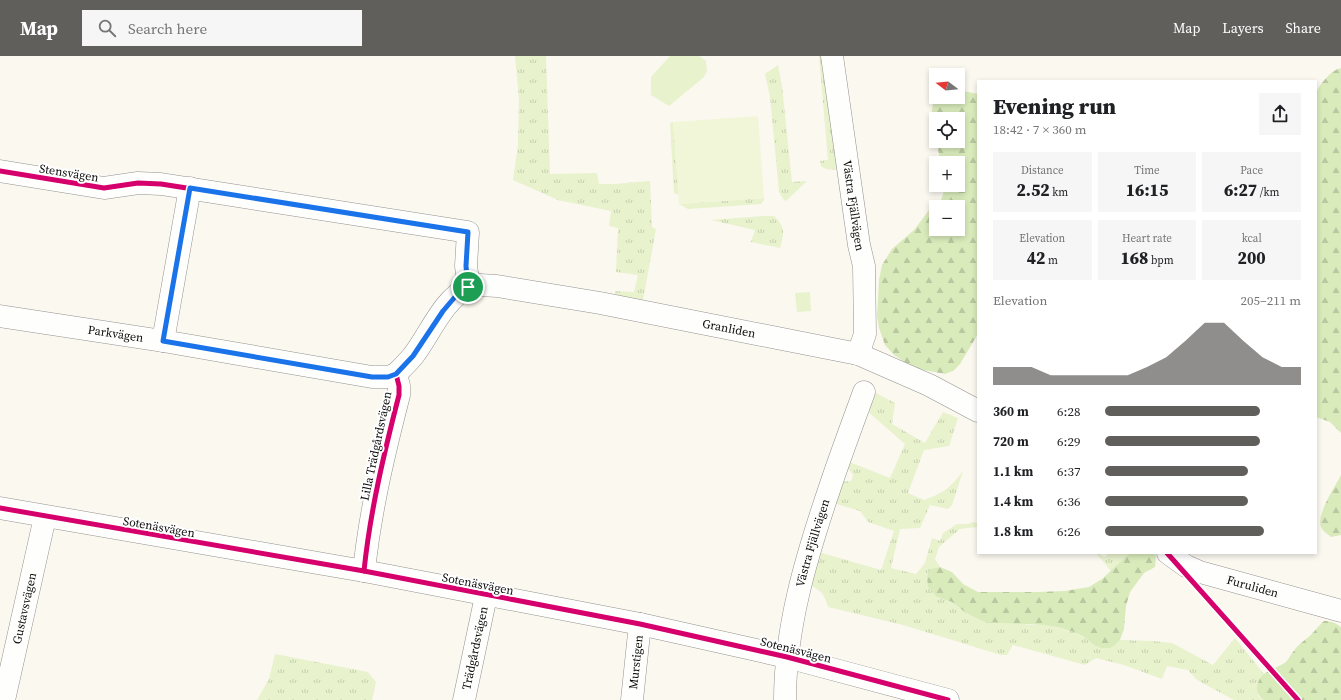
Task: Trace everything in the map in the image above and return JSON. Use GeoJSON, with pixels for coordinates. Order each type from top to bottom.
{"type":"FeatureCollection","features":[{"type":"Feature","properties":{"kind":"street","name":"Västra Fjällvägen"},"geometry":{"type":"LineString","coordinates":[[832,56],[859,245],[864,266],[865,334],[858,354]]}},
{"type":"Feature","properties":{"kind":"street","name":"Stensvägen"},"geometry":{"type":"LineString","coordinates":[[0,171],[104,188],[138,183],[190,188],[468,232],[466,266],[468,287]]}},
{"type":"Feature","properties":{"kind":"street"},"geometry":{"type":"LineString","coordinates":[[163,341],[190,188]]}},
{"type":"Feature","properties":{"kind":"street","name":"Granliden"},"geometry":{"type":"LineString","coordinates":[[468,287],[480,285],[497,286],[600,303],[858,354],[929,385],[977,410]]}},
{"type":"Feature","properties":{"kind":"street"},"geometry":{"type":"LineString","coordinates":[[396,374],[413,356],[443,311],[460,291],[468,287]]}},
{"type":"Feature","properties":{"kind":"street","name":"Parkvägen"},"geometry":{"type":"LineString","coordinates":[[0,316],[163,341],[372,377],[388,377],[396,374]]}},
{"type":"Feature","properties":{"kind":"street","name":"Lilla Trädgårdsvägen"},"geometry":{"type":"LineString","coordinates":[[364,571],[366,544],[383,457],[399,395],[399,386],[396,374]]}},
{"type":"Feature","properties":{"kind":"street","name":"Västra Fjällvägen"},"geometry":{"type":"LineString","coordinates":[[785,700],[785,681],[790,632],[805,566],[864,392]]}},
{"type":"Feature","properties":{"kind":"street","name":"Sotenäsvägen"},"geometry":{"type":"LineString","coordinates":[[0,508],[364,571],[486,596],[640,624],[787,657],[948,700]]}},
{"type":"Feature","properties":{"kind":"street","name":"Gustavsvägen"},"geometry":{"type":"LineString","coordinates":[[4,700],[45,517]]}},
{"type":"Feature","properties":{"kind":"street","name":"Furuliden"},"geometry":{"type":"LineString","coordinates":[[1169,554],[1186,566],[1200,572],[1341,611]]}},
{"type":"Feature","properties":{"kind":"street","name":"Trädgårdsvägen"},"geometry":{"type":"LineString","coordinates":[[464,700],[486,596]]}},
{"type":"Feature","properties":{"kind":"street","name":"Murstigen"},"geometry":{"type":"LineString","coordinates":[[632,700],[640,624]]}},
{"type":"Feature","properties":{"kind":"green space"},"geometry":{"type":"Polygon","coordinates":[[[515,56],[546,56],[550,174],[597,173],[599,184],[650,181],[652,227],[656,229],[643,300],[615,298],[615,291],[634,292],[638,275],[616,272],[618,228],[609,226],[611,211],[558,200],[513,180],[518,144],[519,99],[515,56]]]}},
{"type":"Feature","properties":{"kind":"green space"},"geometry":{"type":"Polygon","coordinates":[[[670,56],[699,56],[706,61],[707,71],[704,77],[669,106],[651,95],[651,77],[670,56]]]}},
{"type":"Feature","properties":{"kind":"green space"},"geometry":{"type":"Polygon","coordinates":[[[819,56],[825,56],[839,157],[837,170],[826,169],[821,166],[820,161],[828,160],[819,56]]]}},
{"type":"Feature","properties":{"kind":"green space"},"geometry":{"type":"Polygon","coordinates":[[[778,65],[782,86],[792,182],[807,181],[786,201],[779,192],[770,97],[765,74],[778,65]]]}},
{"type":"Feature","properties":{"kind":"green space"},"geometry":{"type":"Polygon","coordinates":[[[1341,68],[1341,433],[1330,422],[1317,417],[1317,91],[1326,78],[1337,69],[1341,68]]]}},
{"type":"Feature","properties":{"kind":"green space"},"geometry":{"type":"Polygon","coordinates":[[[965,91],[977,94],[977,336],[960,364],[953,371],[945,374],[914,368],[894,355],[885,345],[879,328],[877,316],[879,280],[882,265],[892,249],[914,230],[929,210],[929,236],[965,236],[965,200],[941,200],[944,192],[965,192],[965,156],[939,156],[938,148],[965,148],[965,112],[932,112],[933,104],[965,104],[965,91]]]}},
{"type":"Feature","properties":{"kind":"green space"},"geometry":{"type":"Polygon","coordinates":[[[758,116],[764,198],[679,204],[673,122],[758,116]]]}},
{"type":"Feature","properties":{"kind":"green space"},"geometry":{"type":"Polygon","coordinates":[[[673,122],[679,195],[674,193],[670,123],[673,122]]]}},
{"type":"Feature","properties":{"kind":"green space"},"geometry":{"type":"Polygon","coordinates":[[[764,198],[761,204],[688,209],[679,204],[764,198]]]}},
{"type":"Feature","properties":{"kind":"green space"},"geometry":{"type":"Polygon","coordinates":[[[774,216],[781,224],[783,234],[780,248],[751,242],[755,230],[711,220],[774,216]]]}},
{"type":"Feature","properties":{"kind":"green space"},"geometry":{"type":"Polygon","coordinates":[[[810,292],[811,311],[797,312],[795,293],[810,292]]]}},
{"type":"Feature","properties":{"kind":"green space"},"geometry":{"type":"Polygon","coordinates":[[[872,391],[895,403],[892,424],[925,443],[943,412],[958,418],[949,446],[924,450],[908,493],[924,500],[942,492],[954,482],[963,471],[952,505],[948,509],[930,505],[920,528],[900,529],[891,568],[916,574],[925,563],[932,538],[940,541],[943,533],[957,524],[977,523],[977,527],[960,529],[939,547],[935,559],[940,567],[930,569],[937,597],[952,602],[966,613],[1030,625],[1045,625],[1062,628],[1083,636],[1094,645],[1115,645],[1120,640],[1172,643],[1213,665],[1235,638],[1264,674],[1260,678],[1258,696],[1264,700],[1234,700],[1197,680],[1188,670],[1167,666],[1162,679],[1124,665],[1096,658],[1085,665],[1013,645],[1007,655],[1001,655],[903,625],[828,607],[821,592],[806,583],[815,551],[881,570],[894,531],[868,522],[860,511],[830,502],[840,482],[851,481],[853,475],[846,466],[847,461],[890,478],[905,444],[866,410],[872,391]]]}},
{"type":"Feature","properties":{"kind":"green space"},"geometry":{"type":"Polygon","coordinates":[[[1341,475],[1341,535],[1331,537],[1322,529],[1320,524],[1321,517],[1326,502],[1341,475]]]}},
{"type":"Feature","properties":{"kind":"green space"},"geometry":{"type":"Polygon","coordinates":[[[1097,554],[1105,557],[1108,554],[1129,554],[1111,571],[1097,554]]]}},
{"type":"Feature","properties":{"kind":"green space"},"geometry":{"type":"Polygon","coordinates":[[[1129,554],[1155,554],[1156,556],[1155,567],[1144,573],[1130,592],[1126,606],[1124,629],[1120,640],[1110,648],[1101,648],[1094,645],[1083,636],[1062,628],[1045,625],[985,622],[966,613],[952,602],[937,597],[928,587],[927,577],[930,569],[940,567],[952,572],[963,584],[978,592],[1065,591],[1089,587],[1102,579],[1129,554]]]}},
{"type":"Feature","properties":{"kind":"green space"},"geometry":{"type":"Polygon","coordinates":[[[1324,621],[1333,622],[1341,627],[1341,700],[1264,700],[1259,695],[1257,690],[1257,685],[1262,675],[1286,662],[1298,646],[1324,621]]]}},
{"type":"Feature","properties":{"kind":"green space"},"geometry":{"type":"Polygon","coordinates":[[[275,654],[368,672],[376,682],[372,700],[257,700],[269,679],[275,654]]]}},
{"type":"Feature","properties":{"kind":"cycle path"},"geometry":{"type":"LineString","coordinates":[[0,171],[104,188],[138,183],[161,184],[468,232],[466,266],[469,287],[444,308],[413,356],[396,374],[399,386],[399,395],[378,483],[364,571]]}},
{"type":"Feature","properties":{"kind":"cycle path"},"geometry":{"type":"LineString","coordinates":[[0,508],[364,571],[640,624],[787,657],[948,700]]}},
{"type":"Feature","properties":{"kind":"cycle path"},"geometry":{"type":"LineString","coordinates":[[1168,554],[1298,700]]}},
{"type":"Feature","properties":{"kind":"route"},"geometry":{"type":"LineString","coordinates":[[190,188],[468,232],[466,266],[468,287],[460,291],[443,311],[413,356],[396,374],[388,377],[372,377],[163,341],[190,188]]}}]}
